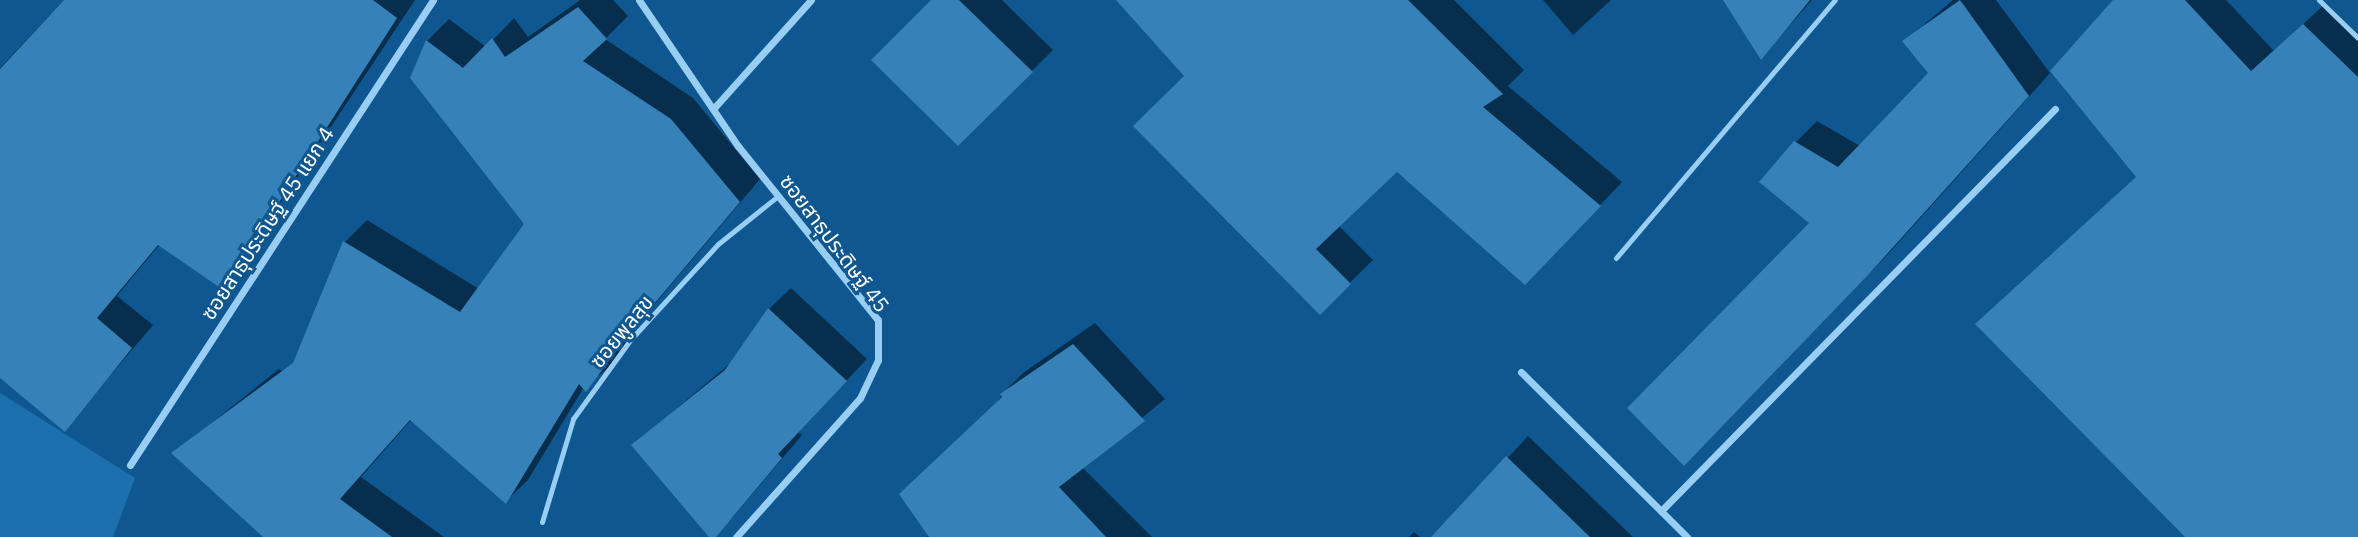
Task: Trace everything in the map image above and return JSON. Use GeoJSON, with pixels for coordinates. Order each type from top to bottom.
{"type":"FeatureCollection","features":[{"type":"Feature","properties":{"kind":"street","name":"ซอยสาธุประดิษฐ์ 45 แยก 4"},"geometry":{"type":"LineString","coordinates":[[130,465],[433,0]]}},
{"type":"Feature","properties":{"kind":"street","name":"ซอยสาธุประดิษฐ์ 45"},"geometry":{"type":"LineString","coordinates":[[639,0],[778,196],[878,320],[878,360],[860,398],[736,537]]}},
{"type":"Feature","properties":{"kind":"street"},"geometry":{"type":"LineString","coordinates":[[714,108],[811,0]]}},
{"type":"Feature","properties":{"kind":"street"},"geometry":{"type":"LineString","coordinates":[[1661,511],[2055,109]]}},
{"type":"Feature","properties":{"kind":"street"},"geometry":{"type":"LineString","coordinates":[[1521,372],[1687,537]]}},
{"type":"Feature","properties":{"kind":"lane"},"geometry":{"type":"LineString","coordinates":[[1616,258],[1835,0]]}},
{"type":"Feature","properties":{"kind":"lane"},"geometry":{"type":"LineString","coordinates":[[2319,0],[2358,38]]}},
{"type":"Feature","properties":{"kind":"lane","name":"ซอยพูลสุข"},"geometry":{"type":"LineString","coordinates":[[542,523],[573,419],[631,339],[718,244],[778,196]]}},
{"type":"Feature","properties":{"kind":"shaded area"},"geometry":{"type":"Polygon","coordinates":[[[0,393],[135,478],[113,537],[0,537],[0,393]]]}},
{"type":"Feature","properties":{"kind":"building"},"geometry":{"type":"Polygon","coordinates":[[[64,0],[373,0],[397,18],[260,232],[256,230],[219,287],[158,245],[97,318],[132,348],[65,432],[0,378],[0,69],[64,0]]]}},
{"type":"Feature","properties":{"kind":"building"},"geometry":{"type":"Polygon","coordinates":[[[931,0],[959,0],[1033,72],[958,146],[871,60],[931,0]]]}},
{"type":"Feature","properties":{"kind":"building"},"geometry":{"type":"Polygon","coordinates":[[[1116,0],[1408,0],[1503,94],[1483,107],[1601,206],[1525,285],[1397,172],[1316,249],[1351,284],[1320,315],[1133,126],[1184,76],[1116,0]]]}},
{"type":"Feature","properties":{"kind":"building"},"geometry":{"type":"Polygon","coordinates":[[[1723,0],[1810,0],[1761,60],[1723,0]]]}},
{"type":"Feature","properties":{"kind":"building"},"geometry":{"type":"Polygon","coordinates":[[[1960,0],[2029,96],[1869,274],[1684,466],[1627,408],[1809,223],[1759,182],[1794,141],[1838,167],[1928,73],[1902,41],[1960,0]]]}},
{"type":"Feature","properties":{"kind":"building"},"geometry":{"type":"Polygon","coordinates":[[[2113,0],[2185,0],[2251,71],[2303,24],[2358,77],[2358,537],[2185,537],[1975,324],[2136,177],[2050,71],[2113,0]]]}},
{"type":"Feature","properties":{"kind":"building"},"geometry":{"type":"Polygon","coordinates":[[[578,7],[607,39],[583,61],[671,119],[740,202],[627,336],[586,392],[579,384],[506,504],[410,420],[340,499],[392,537],[263,537],[171,453],[293,363],[343,241],[460,312],[524,224],[410,78],[426,40],[463,68],[492,38],[505,57],[578,7]]]}},
{"type":"Feature","properties":{"kind":"building"},"geometry":{"type":"Polygon","coordinates":[[[768,308],[847,381],[778,454],[782,458],[716,537],[709,537],[631,445],[725,370],[768,308]]]}},
{"type":"Feature","properties":{"kind":"building"},"geometry":{"type":"Polygon","coordinates":[[[1073,344],[1145,421],[1059,487],[1106,537],[929,537],[899,494],[1002,397],[1000,394],[1073,344]]]}},
{"type":"Feature","properties":{"kind":"building"},"geometry":{"type":"Polygon","coordinates":[[[1506,456],[1590,537],[1431,537],[1506,456]]]}}]}
